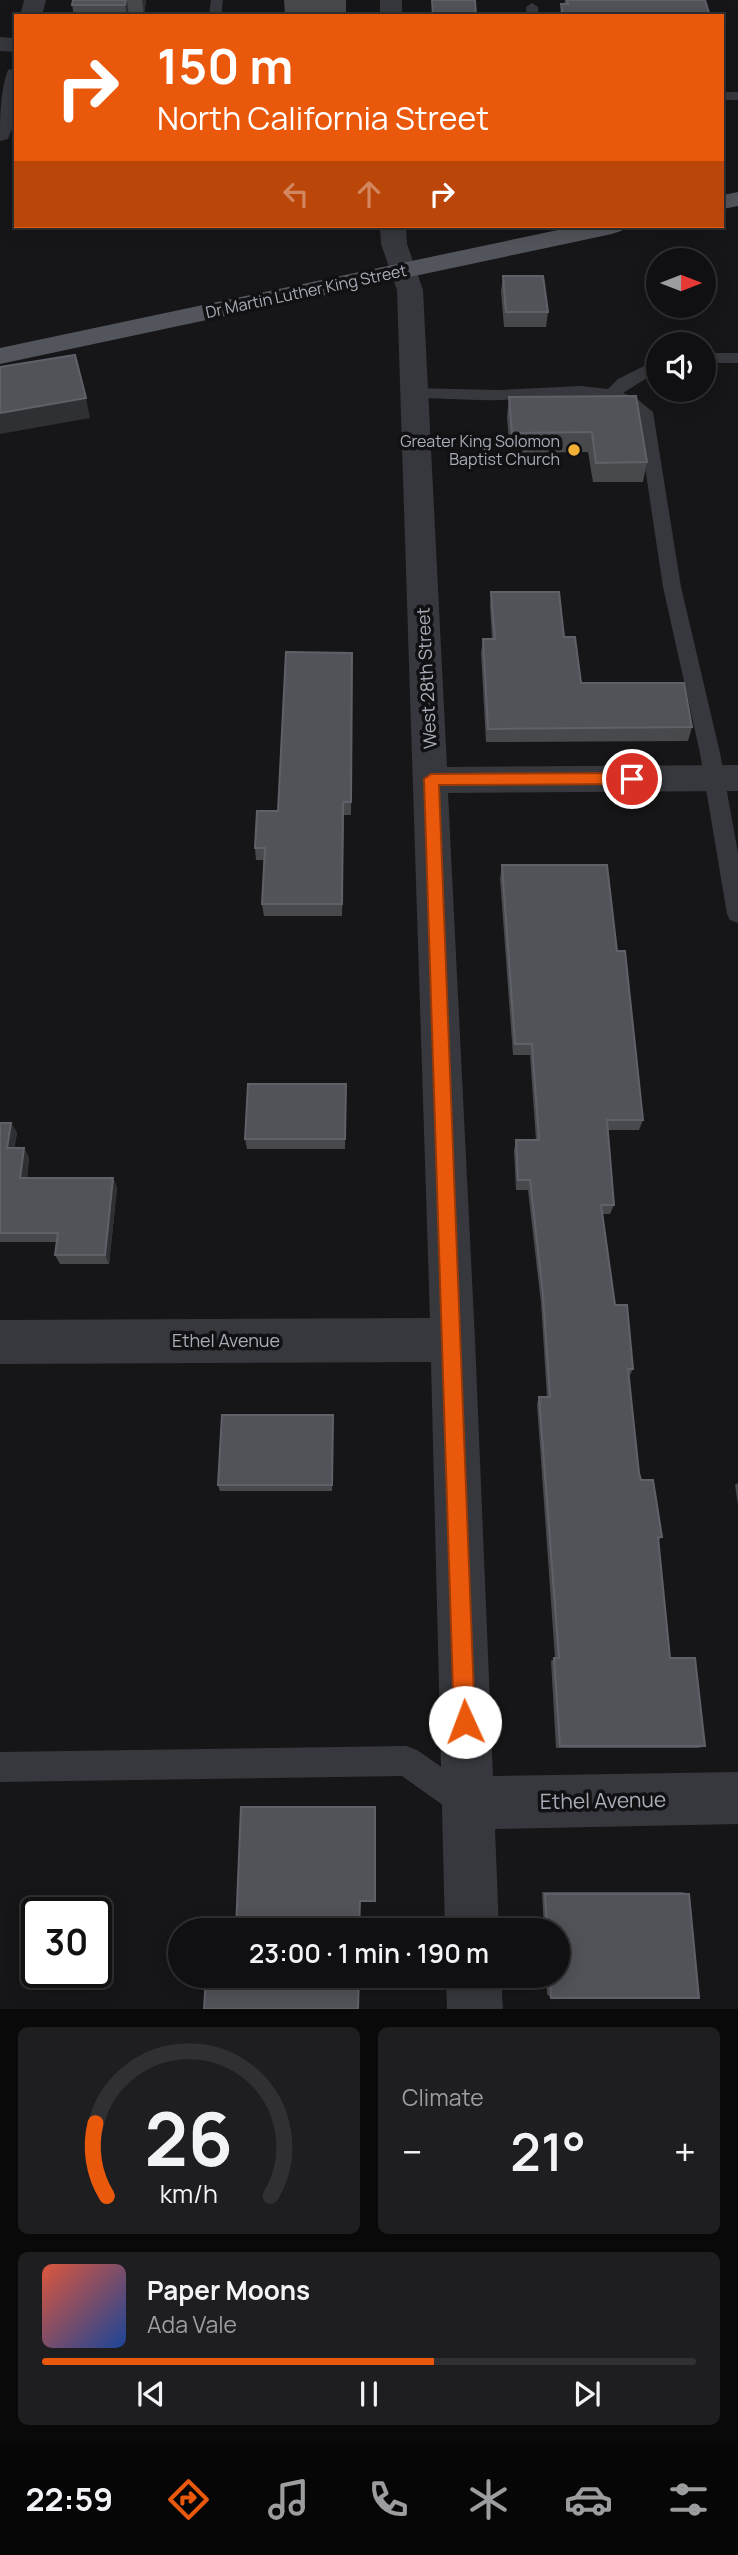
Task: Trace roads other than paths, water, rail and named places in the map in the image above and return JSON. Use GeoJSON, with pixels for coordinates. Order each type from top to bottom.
{"type":"FeatureCollection","features":[{"type":"Feature","properties":{"kind":"main road","name":"Dr Martin Luther King Street"},"geometry":{"type":"LineString","coordinates":[[0,356],[603,228]]}},
{"type":"Feature","properties":{"kind":"street"},"geometry":{"type":"LineString","coordinates":[[0,134],[14,82]]}},
{"type":"Feature","properties":{"kind":"street","name":"West 28th Street"},"geometry":{"type":"LineString","coordinates":[[393,228],[394,244],[410,290],[453,1340],[472,1918]]}},
{"type":"Feature","properties":{"kind":"street"},"geometry":{"type":"LineString","coordinates":[[431,779],[726,778]]}},
{"type":"Feature","properties":{"kind":"street","name":"Ethel Avenue"},"geometry":{"type":"LineString","coordinates":[[0,1342],[453,1340]]}},
{"type":"Feature","properties":{"kind":"street","name":"Ethel Avenue"},"geometry":{"type":"LineString","coordinates":[[468,1803],[738,1798]]}},
{"type":"Feature","properties":{"kind":"street"},"geometry":{"type":"LineString","coordinates":[[474,1988],[475,2009]]}},
{"type":"Feature","properties":{"kind":"lane"},"geometry":{"type":"LineString","coordinates":[[716,358],[738,358]]}},
{"type":"Feature","properties":{"kind":"lane"},"geometry":{"type":"LineString","coordinates":[[613,394],[632,377],[646,370]]}},
{"type":"Feature","properties":{"kind":"lane"},"geometry":{"type":"LineString","coordinates":[[414,393],[510,395],[594,391],[631,400],[645,412],[672,587],[726,778],[738,914]]}},
{"type":"Feature","properties":{"kind":"lane"},"geometry":{"type":"LineString","coordinates":[[0,1766],[406,1761],[468,1803]]}},
{"type":"Feature","properties":{"kind":"place","name":"Greater King Solomon Baptist Church"},"geometry":{"type":"Point","coordinates":[574,450]}}]}
